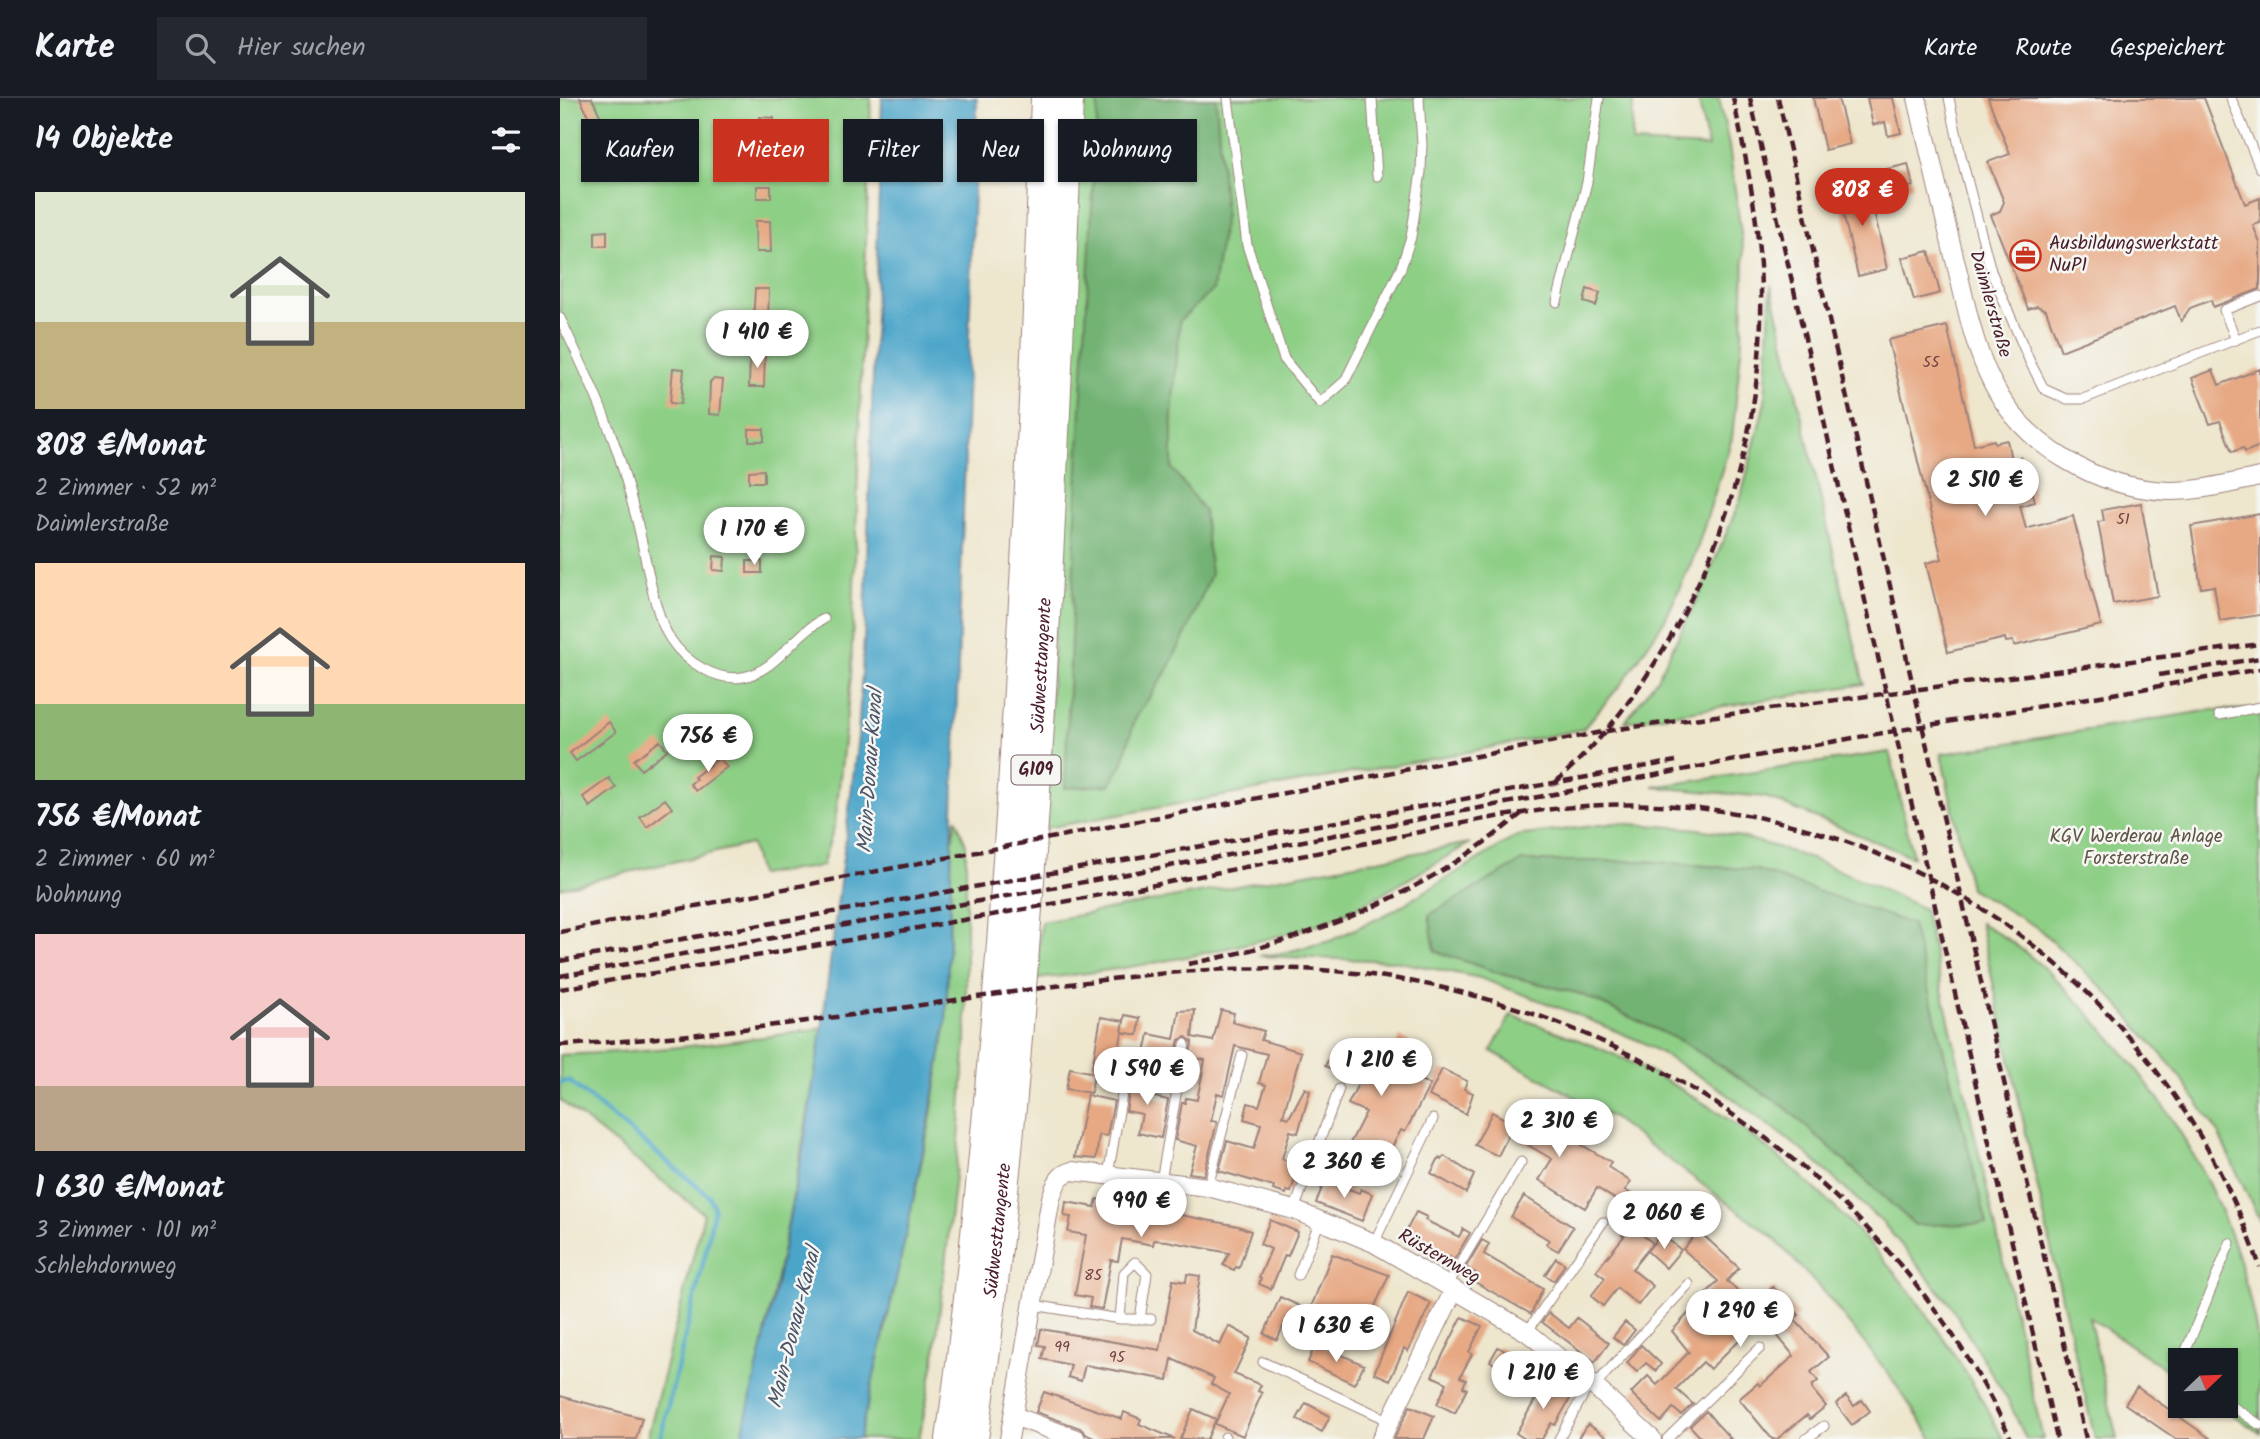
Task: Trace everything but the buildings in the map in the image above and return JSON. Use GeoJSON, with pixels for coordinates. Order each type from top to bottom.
{"type":"FeatureCollection","features":[{"type":"Feature","properties":{"kind":"highway","name":"Südwesttangente"},"geometry":{"type":"LineString","coordinates":[[951,1439],[972,1281],[998,1008],[1024,612],[1046,98]]}},
{"type":"Feature","properties":{"kind":"highway","name":"Südwesttangente"},"geometry":{"type":"LineString","coordinates":[[973,1439],[1005,1172],[1026,921],[1051,508],[1068,98]]}},
{"type":"Feature","properties":{"kind":"street","name":"Daimlerstraße"},"geometry":{"type":"LineString","coordinates":[[1917,98],[1952,248],[1982,359],[1993,384],[2025,428],[2071,462],[2116,482],[2146,489],[2174,491],[2260,477]]}},
{"type":"Feature","properties":{"kind":"street","name":"Rüsternweg"},"geometry":{"type":"LineString","coordinates":[[1009,1439],[1051,1198],[1063,1173],[1072,1171],[1208,1187],[1294,1210],[1374,1243],[1527,1332],[1652,1439]]}},
{"type":"Feature","properties":{"kind":"street"},"geometry":{"type":"LineString","coordinates":[[1381,1439],[1451,1288]]}},
{"type":"Feature","properties":{"kind":"street"},"geometry":{"type":"LineString","coordinates":[[1014,1416],[1076,1439]]}},
{"type":"Feature","properties":{"kind":"lane"},"geometry":{"type":"LineString","coordinates":[[1228,98],[1247,244],[1284,359],[1320,403],[1345,381],[1401,268],[1411,237],[1420,172],[1422,145],[1419,98]]}},
{"type":"Feature","properties":{"kind":"lane"},"geometry":{"type":"LineString","coordinates":[[1372,98],[1377,176]]}},
{"type":"Feature","properties":{"kind":"lane"},"geometry":{"type":"LineString","coordinates":[[1557,302],[1587,182],[1599,98]]}},
{"type":"Feature","properties":{"kind":"lane"},"geometry":{"type":"LineString","coordinates":[[1949,98],[1991,271],[2044,388],[2066,399],[2083,399],[2260,330]]}},
{"type":"Feature","properties":{"kind":"lane"},"geometry":{"type":"LineString","coordinates":[[2231,98],[2260,168]]}},
{"type":"Feature","properties":{"kind":"lane"},"geometry":{"type":"LineString","coordinates":[[2236,340],[2224,310],[2260,296]]}},
{"type":"Feature","properties":{"kind":"lane"},"geometry":{"type":"LineString","coordinates":[[560,318],[616,446],[645,547],[656,602],[670,639],[696,666],[729,678],[744,677],[765,670],[812,625],[824,619]]}},
{"type":"Feature","properties":{"kind":"lane"},"geometry":{"type":"LineString","coordinates":[[2219,715],[2260,707]]}},
{"type":"Feature","properties":{"kind":"lane"},"geometry":{"type":"LineString","coordinates":[[1161,1181],[1185,1044]]}},
{"type":"Feature","properties":{"kind":"lane"},"geometry":{"type":"LineString","coordinates":[[1108,1175],[1129,1054]]}},
{"type":"Feature","properties":{"kind":"lane"},"geometry":{"type":"LineString","coordinates":[[1208,1187],[1242,1055]]}},
{"type":"Feature","properties":{"kind":"lane"},"geometry":{"type":"LineString","coordinates":[[1294,1210],[1339,1089]]}},
{"type":"Feature","properties":{"kind":"lane"},"geometry":{"type":"LineString","coordinates":[[1374,1243],[1433,1119]]}},
{"type":"Feature","properties":{"kind":"lane"},"geometry":{"type":"LineString","coordinates":[[1451,1288],[1521,1162]]}},
{"type":"Feature","properties":{"kind":"lane"},"geometry":{"type":"LineString","coordinates":[[1298,1275],[1320,1221]]}},
{"type":"Feature","properties":{"kind":"lane"},"geometry":{"type":"LineString","coordinates":[[1527,1332],[1603,1222]]}},
{"type":"Feature","properties":{"kind":"lane"},"geometry":{"type":"LineString","coordinates":[[2187,1348],[2230,1243]]}},
{"type":"Feature","properties":{"kind":"lane"},"geometry":{"type":"LineString","coordinates":[[1120,1319],[1124,1273],[1135,1262],[1147,1274],[1140,1319]]}},
{"type":"Feature","properties":{"kind":"lane"},"geometry":{"type":"LineString","coordinates":[[1559,1439],[1592,1385],[1689,1284]]}},
{"type":"Feature","properties":{"kind":"lane"},"geometry":{"type":"LineString","coordinates":[[1033,1305],[1120,1319],[1150,1319]]}},
{"type":"Feature","properties":{"kind":"lane"},"geometry":{"type":"LineString","coordinates":[[1667,1439],[1760,1348]]}},
{"type":"Feature","properties":{"kind":"lane"},"geometry":{"type":"LineString","coordinates":[[1263,1362],[1390,1421]]}},
{"type":"Feature","properties":{"kind":"lane"},"geometry":{"type":"LineString","coordinates":[[2238,1410],[2260,1425]]}},
{"type":"Feature","properties":{"kind":"lane"},"geometry":{"type":"LineString","coordinates":[[1806,1439],[1824,1426]]}},
{"type":"Feature","properties":{"kind":"green space"},"geometry":{"type":"Polygon","coordinates":[[[560,98],[871,98],[870,119],[843,119],[843,182],[868,182],[851,675],[835,824],[822,866],[759,875],[751,844],[560,888],[560,98]]]}},
{"type":"Feature","properties":{"kind":"green space"},"geometry":{"type":"Polygon","coordinates":[[[1078,98],[1633,98],[1632,143],[1708,147],[1698,98],[1719,98],[1729,146],[1744,255],[1742,341],[1732,438],[1696,552],[1666,618],[1623,682],[1583,729],[1045,828],[1074,182],[1197,182],[1197,119],[1077,119],[1078,98]]]}},
{"type":"Feature","properties":{"kind":"green space"},"geometry":{"type":"Polygon","coordinates":[[[1098,98],[1216,98],[1225,213],[1213,290],[1180,320],[1172,415],[1172,468],[1204,511],[1211,574],[1189,627],[1166,672],[1135,719],[1123,762],[1110,785],[1065,788],[1078,466],[1093,182],[1197,182],[1197,119],[1097,119],[1098,98]]]}},
{"type":"Feature","properties":{"kind":"green space"},"geometry":{"type":"Polygon","coordinates":[[[1771,285],[1864,684],[1625,722],[1658,677],[1707,579],[1740,501],[1765,402],[1771,285]]]}},
{"type":"Feature","properties":{"kind":"green space","name":"KGV Werderau Anlage Forsterstraße"},"geometry":{"type":"Polygon","coordinates":[[[2260,709],[2260,1221],[2216,1129],[2176,1071],[2108,993],[2038,928],[1970,888],[1941,754],[2211,710],[2260,709]]]}},
{"type":"Feature","properties":{"kind":"green space"},"geometry":{"type":"Polygon","coordinates":[[[1890,752],[1913,857],[1765,797],[1653,787],[1890,752]]]}},
{"type":"Feature","properties":{"kind":"green space"},"geometry":{"type":"Polygon","coordinates":[[[956,818],[966,845],[966,1039],[959,1140],[934,1362],[919,1439],[859,1439],[930,1123],[946,1022],[952,845],[956,818]]]}},
{"type":"Feature","properties":{"kind":"green space"},"geometry":{"type":"Polygon","coordinates":[[[1615,823],[1717,832],[1797,854],[1924,909],[2043,1439],[2026,1439],[2009,1402],[1950,1304],[1884,1224],[1806,1153],[1716,1086],[1642,1042],[1480,978],[1395,961],[1259,956],[1330,941],[1391,912],[1517,836],[1615,823]],[[1522,861],[1501,974],[1581,994],[1681,1041],[1785,1107],[1915,1225],[1757,870],[1644,861],[1522,861]]]}},
{"type":"Feature","properties":{"kind":"green space"},"geometry":{"type":"Polygon","coordinates":[[[1470,843],[1360,906],[1304,929],[1161,962],[1036,979],[1041,922],[1470,843]]]}},
{"type":"Feature","properties":{"kind":"green space"},"geometry":{"type":"Polygon","coordinates":[[[1522,861],[1644,861],[1757,870],[1912,924],[1987,1224],[1915,1225],[1785,1107],[1681,1041],[1581,994],[1501,974],[1435,951],[1429,915],[1522,861]]]}},
{"type":"Feature","properties":{"kind":"green space"},"geometry":{"type":"Polygon","coordinates":[[[1980,923],[2026,953],[2093,1018],[2154,1092],[2203,1172],[2239,1259],[2251,1306],[2260,1354],[2260,1433],[2238,1418],[2238,1348],[2168,1348],[2168,1371],[2089,1317],[2117,1439],[2095,1439],[1980,923]]]}},
{"type":"Feature","properties":{"kind":"green space"},"geometry":{"type":"Polygon","coordinates":[[[1511,1015],[1616,1055],[1690,1094],[1746,1132],[1798,1174],[1847,1220],[1892,1270],[1933,1324],[1970,1380],[2003,1439],[1933,1439],[1890,1376],[1828,1297],[1772,1236],[1613,1118],[1491,1051],[1511,1015]]]}},
{"type":"Feature","properties":{"kind":"green space"},"geometry":{"type":"Polygon","coordinates":[[[822,1028],[786,1234],[741,1439],[647,1439],[704,1214],[560,1100],[560,1055],[691,1046],[822,1028]]]}},
{"type":"Feature","properties":{"kind":"water","name":"Main-Donau-Kanal"},"geometry":{"type":"Polygon","coordinates":[[[882,98],[977,98],[976,119],[957,119],[957,182],[974,182],[946,1022],[907,1231],[859,1439],[741,1439],[773,1300],[803,1149],[822,1028],[858,737],[865,622],[879,182],[943,182],[943,119],[881,119],[882,98]]]}},
{"type":"Feature","properties":{"kind":"waterway"},"geometry":{"type":"LineString","coordinates":[[560,1082],[569,1081],[709,1196],[714,1208],[660,1439]]}},
{"type":"Feature","properties":{"kind":"railway"},"geometry":{"type":"LineString","coordinates":[[1556,782],[1614,721],[1650,671],[1681,618],[1707,563],[1729,506],[1745,448],[1756,388],[1761,327],[1760,266],[1753,202],[1733,98]]}},
{"type":"Feature","properties":{"kind":"railway"},"geometry":{"type":"LineString","coordinates":[[1750,98],[2057,1439]]}},
{"type":"Feature","properties":{"kind":"railway"},"geometry":{"type":"LineString","coordinates":[[1778,98],[2086,1439]]}},
{"type":"Feature","properties":{"kind":"railway"},"geometry":{"type":"LineString","coordinates":[[560,932],[1618,729],[2260,644]]}},
{"type":"Feature","properties":{"kind":"railway"},"geometry":{"type":"LineString","coordinates":[[2159,675],[2260,658]]}},
{"type":"Feature","properties":{"kind":"railway"},"geometry":{"type":"LineString","coordinates":[[560,976],[1052,888],[1853,738],[2260,669]]}},
{"type":"Feature","properties":{"kind":"railway"},"geometry":{"type":"LineString","coordinates":[[560,961],[1676,761]]}},
{"type":"Feature","properties":{"kind":"railway"},"geometry":{"type":"LineString","coordinates":[[560,989],[1075,900],[1519,813],[1605,805],[1715,810],[1819,833],[1918,872],[2009,927],[2090,995],[2160,1075],[2217,1167],[2260,1267]]}},
{"type":"Feature","properties":{"kind":"railway"},"geometry":{"type":"LineString","coordinates":[[1188,964],[1278,942],[1365,910],[1447,868],[1522,813]]}},
{"type":"Feature","properties":{"kind":"railway"},"geometry":{"type":"LineString","coordinates":[[560,1045],[717,1032],[1069,984],[1207,970],[1254,968],[1346,972],[1456,991],[1562,1024],[1613,1046],[1710,1100],[1796,1162],[1870,1231],[1935,1309],[1989,1394],[2011,1439]]}},
{"type":"Feature","properties":{"kind":"place","name":"Ausbildungswerkstatt NuP1"},"geometry":{"type":"Point","coordinates":[2026,255]}}]}
